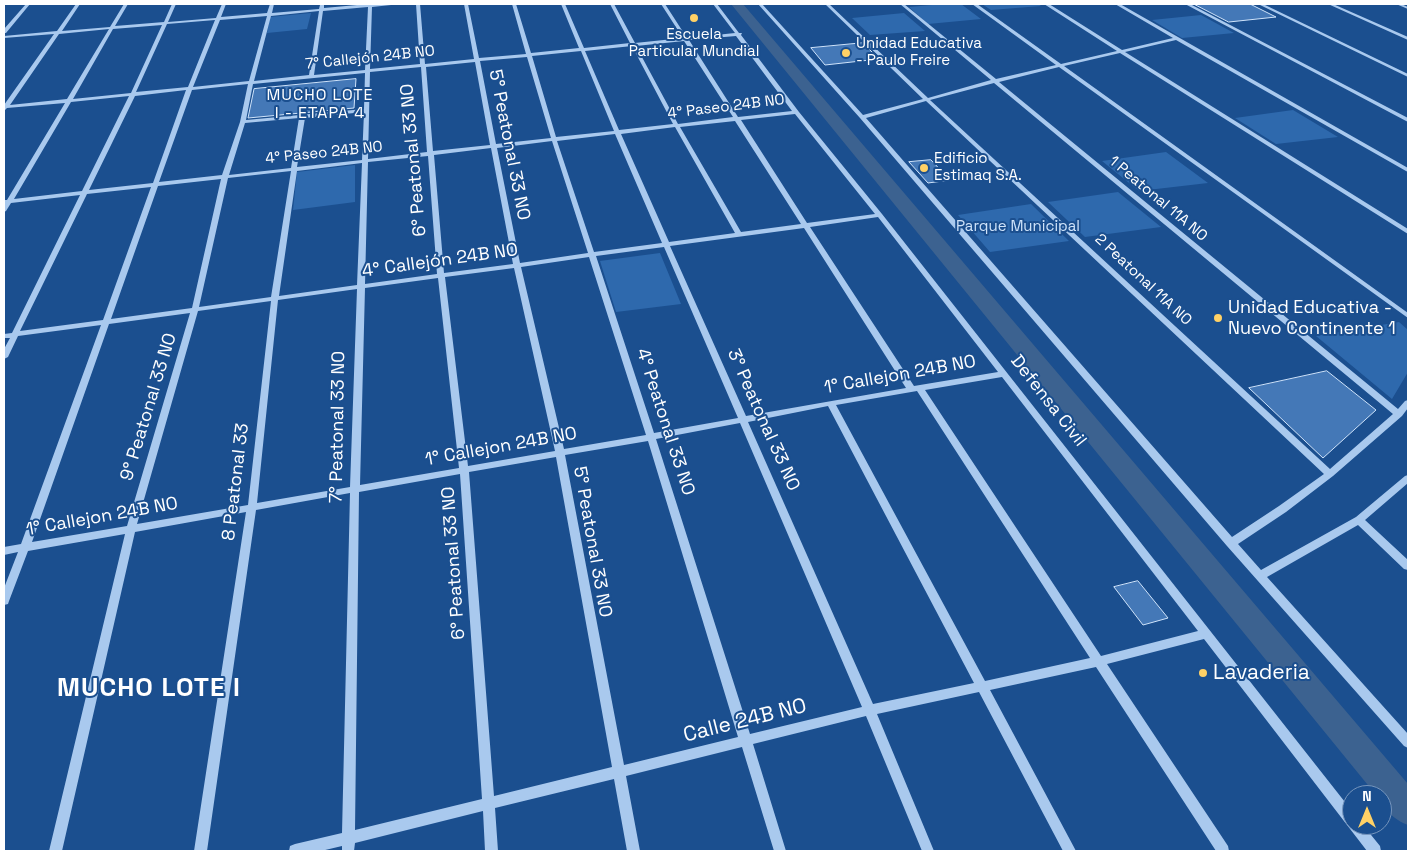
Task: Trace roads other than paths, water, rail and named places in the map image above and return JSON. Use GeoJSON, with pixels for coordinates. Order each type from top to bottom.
{"type":"FeatureCollection","features":[{"type":"Feature","properties":{"kind":"street"},"geometry":{"type":"LineString","coordinates":[[4,32],[28,4]]}},
{"type":"Feature","properties":{"kind":"street"},"geometry":{"type":"LineString","coordinates":[[4,107],[78,4]]}},
{"type":"Feature","properties":{"kind":"street"},"geometry":{"type":"LineString","coordinates":[[4,210],[6,202],[126,4]]}},
{"type":"Feature","properties":{"kind":"street"},"geometry":{"type":"LineString","coordinates":[[4,357],[133,94],[163,24],[174,4]]}},
{"type":"Feature","properties":{"kind":"street"},"geometry":{"type":"LineString","coordinates":[[4,601],[157,184],[190,88],[224,4]]}},
{"type":"Feature","properties":{"kind":"street","name":"9° Peatonal 33 NO"},"geometry":{"type":"LineString","coordinates":[[55,851],[131,527],[195,310],[226,176],[243,122],[251,92],[251,83],[255,75],[268,14],[272,4]]}},
{"type":"Feature","properties":{"kind":"street"},"geometry":{"type":"LineString","coordinates":[[4,36],[163,24],[322,7],[392,4]]}},
{"type":"Feature","properties":{"kind":"street","name":"6° Peatonal 33 NO"},"geometry":{"type":"LineString","coordinates":[[418,4],[441,276],[464,470],[492,851]]}},
{"type":"Feature","properties":{"kind":"street","name":"5° Peatonal 33 NO"},"geometry":{"type":"LineString","coordinates":[[466,4],[492,146],[560,453],[634,851]]}},
{"type":"Feature","properties":{"kind":"street","name":"4° Peatonal 33 NO"},"geometry":{"type":"LineString","coordinates":[[514,4],[554,139],[594,255],[748,741],[780,851]]}},
{"type":"Feature","properties":{"kind":"street","name":"3° Peatonal 33 NO"},"geometry":{"type":"LineString","coordinates":[[563,4],[616,132],[668,244],[871,710],[928,851]]}},
{"type":"Feature","properties":{"kind":"street"},"geometry":{"type":"LineString","coordinates":[[612,4],[676,125],[739,235]]}},
{"type":"Feature","properties":{"kind":"street"},"geometry":{"type":"LineString","coordinates":[[663,4],[736,118],[915,388],[1100,661],[1223,851]]}},
{"type":"Feature","properties":{"kind":"street","name":"Defensa Civil"},"geometry":{"type":"LineString","coordinates":[[715,4],[740,34],[796,112],[880,215],[1342,808]]}},
{"type":"Feature","properties":{"kind":"street"},"geometry":{"type":"LineString","coordinates":[[760,4],[862,116],[1231,543],[1408,742]]}},
{"type":"Feature","properties":{"kind":"street","name":"2 Peatonal 11A NO"},"geometry":{"type":"LineString","coordinates":[[827,4],[926,99],[1330,474]]}},
{"type":"Feature","properties":{"kind":"street","name":"1 Peatonal 11A NO"},"geometry":{"type":"LineString","coordinates":[[902,4],[1398,414]]}},
{"type":"Feature","properties":{"kind":"street"},"geometry":{"type":"LineString","coordinates":[[974,4],[1408,316]]}},
{"type":"Feature","properties":{"kind":"street"},"geometry":{"type":"LineString","coordinates":[[1046,4],[1408,232]]}},
{"type":"Feature","properties":{"kind":"street"},"geometry":{"type":"LineString","coordinates":[[1118,4],[1408,170]]}},
{"type":"Feature","properties":{"kind":"street"},"geometry":{"type":"LineString","coordinates":[[1186,4],[1408,120]]}},
{"type":"Feature","properties":{"kind":"street"},"geometry":{"type":"LineString","coordinates":[[1260,4],[1408,76]]}},
{"type":"Feature","properties":{"kind":"street"},"geometry":{"type":"LineString","coordinates":[[1330,4],[1408,39]]}},
{"type":"Feature","properties":{"kind":"street"},"geometry":{"type":"LineString","coordinates":[[1398,4],[1408,8]]}},
{"type":"Feature","properties":{"kind":"street","name":"7° Peatonal 33 NO"},"geometry":{"type":"LineString","coordinates":[[348,845],[360,287],[370,5]]}},
{"type":"Feature","properties":{"kind":"street"},"geometry":{"type":"LineString","coordinates":[[311,77],[322,7]]}},
{"type":"Feature","properties":{"kind":"street","name":"7° Callejón 24B NO"},"geometry":{"type":"LineString","coordinates":[[4,107],[740,34]]}},
{"type":"Feature","properties":{"kind":"street"},"geometry":{"type":"LineString","coordinates":[[862,116],[995,81],[1177,38]]}},
{"type":"Feature","properties":{"kind":"street"},"geometry":{"type":"LineString","coordinates":[[243,122],[366,110]]}},
{"type":"Feature","properties":{"kind":"street","name":"4° Paseo 24B NO"},"geometry":{"type":"LineString","coordinates":[[6,202],[796,112]]}},
{"type":"Feature","properties":{"kind":"street","name":"8 Peatonal 33"},"geometry":{"type":"LineString","coordinates":[[201,851],[252,508],[275,298],[302,116]]}},
{"type":"Feature","properties":{"kind":"street","name":"4° Callejón 24B NO"},"geometry":{"type":"LineString","coordinates":[[4,336],[880,215]]}},
{"type":"Feature","properties":{"kind":"street","name":"1° Callejon 24B NO"},"geometry":{"type":"LineString","coordinates":[[4,551],[131,527],[355,490],[915,388],[1004,374]]}},
{"type":"Feature","properties":{"kind":"street"},"geometry":{"type":"LineString","coordinates":[[832,403],[1070,851]]}},
{"type":"Feature","properties":{"kind":"street"},"geometry":{"type":"LineString","coordinates":[[1231,543],[1269,520],[1330,474],[1408,403]]}},
{"type":"Feature","properties":{"kind":"street"},"geometry":{"type":"LineString","coordinates":[[1260,576],[1359,520],[1408,478]]}},
{"type":"Feature","properties":{"kind":"street"},"geometry":{"type":"LineString","coordinates":[[1359,520],[1408,566]]}},
{"type":"Feature","properties":{"kind":"street","name":"Calle 24B NO"},"geometry":{"type":"LineString","coordinates":[[295,851],[348,845],[488,805],[871,710],[1100,661],[1205,634]]}},
{"type":"Feature","properties":{"kind":"street"},"geometry":{"type":"LineString","coordinates":[[1363,835],[1375,851]]}},
{"type":"Feature","properties":{"kind":"waterway"},"geometry":{"type":"LineString","coordinates":[[737,4],[1408,809]]}},
{"type":"Feature","properties":{"kind":"place","name":"Escuela Particular Mundial"},"geometry":{"type":"Point","coordinates":[694,18]}},
{"type":"Feature","properties":{"kind":"place","name":"Unidad Educativa - Paulo Freire"},"geometry":{"type":"Point","coordinates":[846,53]}},
{"type":"Feature","properties":{"kind":"place","name":"Edificio Estimaq S.A."},"geometry":{"type":"Point","coordinates":[924,168]}},
{"type":"Feature","properties":{"kind":"place","name":"Unidad Educativa - Nuevo Continente 1"},"geometry":{"type":"Point","coordinates":[1218,318]}},
{"type":"Feature","properties":{"kind":"place","name":"Lavaderia"},"geometry":{"type":"Point","coordinates":[1203,673]}},
{"type":"Feature","properties":{"kind":"district","name":"MUCHO LOTE I - ETAPA 4"},"geometry":{"type":"Point","coordinates":[320,105]}},
{"type":"Feature","properties":{"kind":"district","name":"MUCHO LOTE I"},"geometry":{"type":"Point","coordinates":[149,689]}},
{"type":"Feature","properties":{"kind":"park label","name":"Parque Municipal"},"geometry":{"type":"Point","coordinates":[1018,227]}}]}
